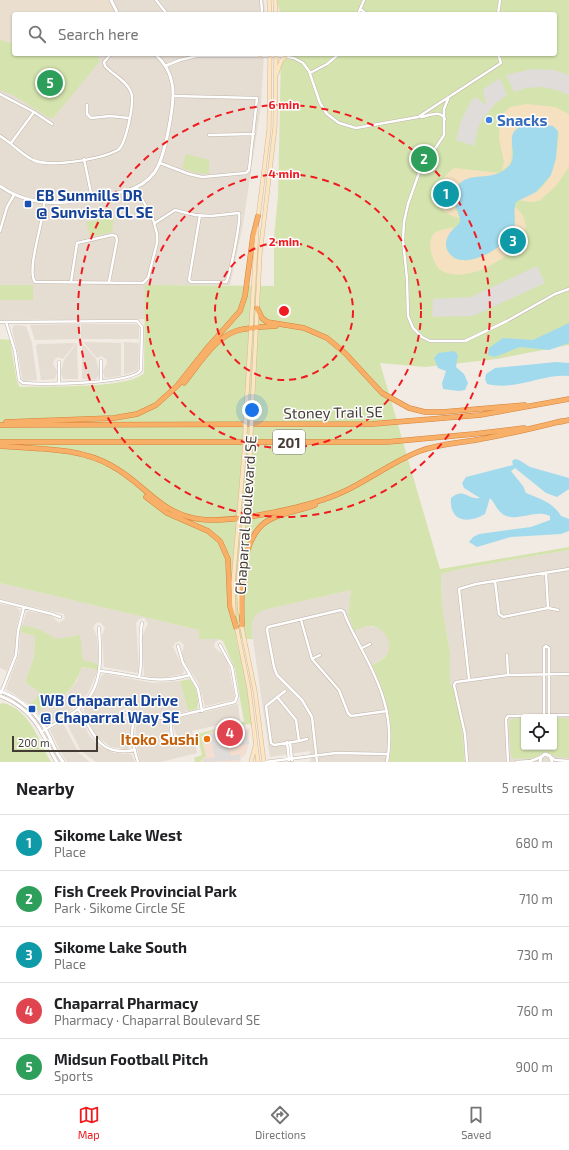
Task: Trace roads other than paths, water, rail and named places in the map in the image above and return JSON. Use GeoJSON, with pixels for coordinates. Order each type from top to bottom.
{"type":"FeatureCollection","features":[{"type":"Feature","properties":{"kind":"highway"},"geometry":{"type":"LineString","coordinates":[[156,405],[177,386],[208,347],[240,311],[245,299],[252,240],[258,216]]}},
{"type":"Feature","properties":{"kind":"highway"},"geometry":{"type":"LineString","coordinates":[[257,308],[266,322],[308,329],[328,339],[345,353],[382,393],[409,408],[425,412],[443,412],[557,401]]}},
{"type":"Feature","properties":{"kind":"highway"},"geometry":{"type":"LineString","coordinates":[[0,424],[111,419],[134,414],[156,405],[179,388],[222,339],[237,331],[288,325]]}},
{"type":"Feature","properties":{"kind":"highway","name":"Stoney Trail SE"},"geometry":{"type":"LineString","coordinates":[[0,424],[372,424],[480,415],[569,399]]}},
{"type":"Feature","properties":{"kind":"highway","name":"Stoney Trail SE"},"geometry":{"type":"LineString","coordinates":[[0,442],[387,442],[474,434],[569,420]]}},
{"type":"Feature","properties":{"kind":"highway"},"geometry":{"type":"LineString","coordinates":[[242,625],[244,574],[248,547],[256,531],[271,518],[320,504],[420,451],[446,444],[477,440],[562,421]]}},
{"type":"Feature","properties":{"kind":"highway"},"geometry":{"type":"LineString","coordinates":[[0,446],[76,452],[99,459],[119,470],[160,505],[179,514],[204,520],[239,517],[315,503],[351,488]]}},
{"type":"Feature","properties":{"kind":"highway"},"geometry":{"type":"LineString","coordinates":[[119,470],[162,510],[176,518],[208,531],[220,541],[228,559],[230,606],[236,627]]}},
{"type":"Feature","properties":{"kind":"main road"},"geometry":{"type":"LineString","coordinates":[[269,0],[270,12]]}},
{"type":"Feature","properties":{"kind":"main road"},"geometry":{"type":"LineString","coordinates":[[275,0],[276,12]]}},
{"type":"Feature","properties":{"kind":"main road","name":"Chaparral Boulevard SE"},"geometry":{"type":"LineString","coordinates":[[258,762],[249,689],[236,627],[232,590],[244,455],[250,329],[258,216],[269,130],[270,56]]}},
{"type":"Feature","properties":{"kind":"main road","name":"Chaparral Boulevard SE"},"geometry":{"type":"LineString","coordinates":[[265,762],[255,692],[242,625],[238,587],[250,455],[257,308],[263,228],[275,127],[276,56]]}},
{"type":"Feature","properties":{"kind":"main road"},"geometry":{"type":"LineString","coordinates":[[276,78],[280,63],[286,56]]}},
{"type":"Feature","properties":{"kind":"main road"},"geometry":{"type":"LineString","coordinates":[[251,762],[256,742]]}},
{"type":"Feature","properties":{"kind":"street"},"geometry":{"type":"LineString","coordinates":[[111,0],[117,12]]}},
{"type":"Feature","properties":{"kind":"street"},"geometry":{"type":"LineString","coordinates":[[156,0],[165,12]]}},
{"type":"Feature","properties":{"kind":"street"},"geometry":{"type":"LineString","coordinates":[[261,0],[261,12]]}},
{"type":"Feature","properties":{"kind":"street"},"geometry":{"type":"LineString","coordinates":[[359,12],[364,0]]}},
{"type":"Feature","properties":{"kind":"street"},"geometry":{"type":"LineString","coordinates":[[498,12],[500,0]]}},
{"type":"Feature","properties":{"kind":"street"},"geometry":{"type":"LineString","coordinates":[[360,9],[364,12]]}},
{"type":"Feature","properties":{"kind":"street"},"geometry":{"type":"LineString","coordinates":[[0,136],[31,159],[45,163],[59,164],[111,153],[121,148],[126,137],[132,94],[123,81],[104,66],[105,60],[109,56]]}},
{"type":"Feature","properties":{"kind":"street"},"geometry":{"type":"LineString","coordinates":[[0,186],[14,195],[29,201],[44,204],[63,204],[136,188],[150,178],[160,162],[173,96],[172,83],[165,66],[157,56]]}},
{"type":"Feature","properties":{"kind":"street"},"geometry":{"type":"LineString","coordinates":[[165,66],[191,57],[206,56]]}},
{"type":"Feature","properties":{"kind":"street"},"geometry":{"type":"LineString","coordinates":[[286,56],[301,61],[310,73],[324,110],[332,119],[343,125],[362,127],[438,113],[442,115],[445,120]]}},
{"type":"Feature","properties":{"kind":"street"},"geometry":{"type":"LineString","coordinates":[[310,73],[325,65],[336,56]]}},
{"type":"Feature","properties":{"kind":"street"},"geometry":{"type":"LineString","coordinates":[[418,117],[448,99],[501,63],[499,56]]}},
{"type":"Feature","properties":{"kind":"street"},"geometry":{"type":"LineString","coordinates":[[0,94],[34,112],[52,124]]}},
{"type":"Feature","properties":{"kind":"street"},"geometry":{"type":"LineString","coordinates":[[160,162],[190,174],[202,177],[246,173],[248,170],[258,101],[256,97],[173,96]]}},
{"type":"Feature","properties":{"kind":"street"},"geometry":{"type":"LineString","coordinates":[[448,99],[444,108],[444,135],[419,173],[408,204],[404,222],[403,240],[408,279],[408,316],[413,328],[422,337],[430,341],[465,341],[476,337],[555,294],[569,289]]}},
{"type":"Feature","properties":{"kind":"street"},"geometry":{"type":"LineString","coordinates":[[87,104],[87,114],[91,118],[110,116],[129,118]]}},
{"type":"Feature","properties":{"kind":"street"},"geometry":{"type":"LineString","coordinates":[[11,143],[34,112]]}},
{"type":"Feature","properties":{"kind":"street"},"geometry":{"type":"LineString","coordinates":[[209,136],[254,134]]}},
{"type":"Feature","properties":{"kind":"street"},"geometry":{"type":"LineString","coordinates":[[84,159],[92,198]]}},
{"type":"Feature","properties":{"kind":"street"},"geometry":{"type":"LineString","coordinates":[[44,204],[42,223],[34,257],[33,280],[37,283],[143,283],[147,281],[157,244],[155,223],[136,188]]}},
{"type":"Feature","properties":{"kind":"street"},"geometry":{"type":"LineString","coordinates":[[0,231],[7,207],[14,195]]}},
{"type":"Feature","properties":{"kind":"street"},"geometry":{"type":"LineString","coordinates":[[155,223],[175,210],[200,215],[236,212],[240,215],[226,282],[191,282],[189,280],[200,215]]}},
{"type":"Feature","properties":{"kind":"street"},"geometry":{"type":"LineString","coordinates":[[71,282],[77,242],[114,235],[117,240],[109,282]]}},
{"type":"Feature","properties":{"kind":"street"},"geometry":{"type":"LineString","coordinates":[[0,322],[6,322],[139,322],[142,327],[140,372],[129,377],[101,381],[24,384],[20,381],[15,351],[6,322]]}},
{"type":"Feature","properties":{"kind":"street"},"geometry":{"type":"LineString","coordinates":[[101,361],[101,381]]}},
{"type":"Feature","properties":{"kind":"street"},"geometry":{"type":"LineString","coordinates":[[59,362],[59,383]]}},
{"type":"Feature","properties":{"kind":"street"},"geometry":{"type":"LineString","coordinates":[[469,679],[467,648],[458,591],[461,588],[476,584],[569,569]]}},
{"type":"Feature","properties":{"kind":"street"},"geometry":{"type":"LineString","coordinates":[[546,573],[548,608]]}},
{"type":"Feature","properties":{"kind":"street"},"geometry":{"type":"LineString","coordinates":[[495,581],[499,614],[503,617],[548,608],[558,610]]}},
{"type":"Feature","properties":{"kind":"street"},"geometry":{"type":"LineString","coordinates":[[0,601],[60,617]]}},
{"type":"Feature","properties":{"kind":"street"},"geometry":{"type":"LineString","coordinates":[[24,607],[18,633],[16,655],[0,696],[23,709],[41,732],[57,762]]}},
{"type":"Feature","properties":{"kind":"street"},"geometry":{"type":"LineString","coordinates":[[318,762],[312,718],[302,700],[277,675],[267,630],[268,626],[302,620],[341,610],[344,612],[349,626],[362,648],[383,691],[389,733],[387,762]]}},
{"type":"Feature","properties":{"kind":"street"},"geometry":{"type":"LineString","coordinates":[[302,620],[312,659],[339,690],[348,713],[351,716],[387,711]]}},
{"type":"Feature","properties":{"kind":"street"},"geometry":{"type":"LineString","coordinates":[[139,677],[142,666],[139,644],[142,623]]}},
{"type":"Feature","properties":{"kind":"street"},"geometry":{"type":"LineString","coordinates":[[41,732],[78,709],[93,690],[100,671],[99,628]]}},
{"type":"Feature","properties":{"kind":"street"},"geometry":{"type":"LineString","coordinates":[[362,648],[370,644]]}},
{"type":"Feature","properties":{"kind":"street"},"geometry":{"type":"LineString","coordinates":[[126,713],[136,718],[141,716],[170,717],[233,703],[237,700],[232,665],[220,645]]}},
{"type":"Feature","properties":{"kind":"street"},"geometry":{"type":"LineString","coordinates":[[178,646],[183,663],[197,687],[202,711]]}},
{"type":"Feature","properties":{"kind":"street"},"geometry":{"type":"LineString","coordinates":[[544,714],[544,648],[546,646],[549,648],[549,714]]}},
{"type":"Feature","properties":{"kind":"street"},"geometry":{"type":"LineString","coordinates":[[312,659],[320,655]]}},
{"type":"Feature","properties":{"kind":"street"},"geometry":{"type":"LineString","coordinates":[[507,655],[508,674]]}},
{"type":"Feature","properties":{"kind":"street"},"geometry":{"type":"LineString","coordinates":[[100,671],[162,680],[190,675]]}},
{"type":"Feature","properties":{"kind":"street"},"geometry":{"type":"LineString","coordinates":[[467,762],[465,734],[455,683],[469,679],[508,674],[569,674]]}},
{"type":"Feature","properties":{"kind":"street"},"geometry":{"type":"LineString","coordinates":[[1,691],[28,708],[46,729],[63,762]]}},
{"type":"Feature","properties":{"kind":"street"},"geometry":{"type":"LineString","coordinates":[[285,691],[266,706],[271,743],[274,745],[307,739]]}},
{"type":"Feature","properties":{"kind":"street"},"geometry":{"type":"LineString","coordinates":[[278,698],[296,720],[299,740]]}},
{"type":"Feature","properties":{"kind":"street"},"geometry":{"type":"LineString","coordinates":[[78,709],[91,733],[100,744],[116,751],[135,750]]}},
{"type":"Feature","properties":{"kind":"street"},"geometry":{"type":"LineString","coordinates":[[557,715],[569,715]]}},
{"type":"Feature","properties":{"kind":"street"},"geometry":{"type":"LineString","coordinates":[[508,762],[506,719],[508,716],[521,716]]}},
{"type":"Feature","properties":{"kind":"street"},"geometry":{"type":"LineString","coordinates":[[170,717],[172,738]]}},
{"type":"Feature","properties":{"kind":"street"},"geometry":{"type":"LineString","coordinates":[[136,718],[133,735],[138,762]]}},
{"type":"Feature","properties":{"kind":"street"},"geometry":{"type":"LineString","coordinates":[[288,742],[288,761]]}},
{"type":"Feature","properties":{"kind":"street"},"geometry":{"type":"LineString","coordinates":[[265,762],[283,759],[288,761],[317,755],[355,752],[388,754]]}},
{"type":"Feature","properties":{"kind":"street"},"geometry":{"type":"LineString","coordinates":[[517,762],[531,761],[545,754],[559,762],[569,761]]}},
{"type":"Feature","properties":{"kind":"street"},"geometry":{"type":"LineString","coordinates":[[540,762],[541,757]]}},
{"type":"Feature","properties":{"kind":"street"},"geometry":{"type":"LineString","coordinates":[[551,757],[552,762]]}},
{"type":"Feature","properties":{"kind":"street"},"geometry":{"type":"LineString","coordinates":[[531,761],[535,762]]}},
{"type":"Feature","properties":{"kind":"water"},"geometry":{"type":"Polygon","coordinates":[[[532,123],[553,126],[558,131],[556,158],[551,175],[536,192],[516,202],[513,230],[506,240],[491,252],[482,256],[463,260],[455,258],[449,253],[446,241],[449,234],[460,222],[459,213],[453,197],[457,187],[467,179],[495,174],[509,166],[513,154],[512,136],[521,126],[532,123]]]}},
{"type":"Feature","properties":{"kind":"water"},"geometry":{"type":"Polygon","coordinates":[[[569,323],[569,343],[549,350],[520,347],[495,357],[488,355],[489,348],[503,338],[533,340],[569,323]]]}},
{"type":"Feature","properties":{"kind":"water"},"geometry":{"type":"Polygon","coordinates":[[[454,351],[458,355],[456,367],[464,374],[468,383],[465,390],[459,391],[443,389],[442,383],[446,371],[438,368],[434,358],[438,353],[454,351]]]}},
{"type":"Feature","properties":{"kind":"water"},"geometry":{"type":"Polygon","coordinates":[[[556,362],[569,363],[569,376],[548,377],[518,384],[498,386],[487,384],[485,379],[486,374],[495,368],[556,362]]]}},
{"type":"Feature","properties":{"kind":"water"},"geometry":{"type":"Polygon","coordinates":[[[515,459],[530,467],[569,478],[569,489],[557,497],[546,493],[515,468],[511,471],[523,486],[526,493],[550,504],[561,516],[569,519],[569,531],[561,534],[511,537],[477,547],[469,542],[473,537],[479,534],[531,527],[550,520],[550,516],[545,514],[509,517],[500,511],[490,498],[485,514],[479,517],[466,520],[456,516],[453,512],[451,498],[455,495],[462,494],[480,498],[464,488],[462,483],[466,477],[513,465],[512,461],[515,459]]]}},
{"type":"Feature","properties":{"kind":"place","name":"Midsun Football Pitch"},"geometry":{"type":"Point","coordinates":[50,83]}},
{"type":"Feature","properties":{"kind":"place","name":"Snacks"},"geometry":{"type":"Point","coordinates":[489,120]}},
{"type":"Feature","properties":{"kind":"place","name":"Fish Creek Provincial Park"},"geometry":{"type":"Point","coordinates":[424,159]}},
{"type":"Feature","properties":{"kind":"place","name":"Sikome Lake West"},"geometry":{"type":"Point","coordinates":[446,194]}},
{"type":"Feature","properties":{"kind":"place","name":"EB Sunmills DR @ Sunvista CL SE"},"geometry":{"type":"Point","coordinates":[28,204]}},
{"type":"Feature","properties":{"kind":"place","name":"Sikome Lake South"},"geometry":{"type":"Point","coordinates":[513,241]}},
{"type":"Feature","properties":{"kind":"place","name":"WB Chaparral Drive @ Chaparral Way SE"},"geometry":{"type":"Point","coordinates":[32,709]}},
{"type":"Feature","properties":{"kind":"place","name":"Chaparral Pharmacy"},"geometry":{"type":"Point","coordinates":[230,733]}},
{"type":"Feature","properties":{"kind":"place","name":"Itoko Sushi"},"geometry":{"type":"Point","coordinates":[207,739]}}]}
